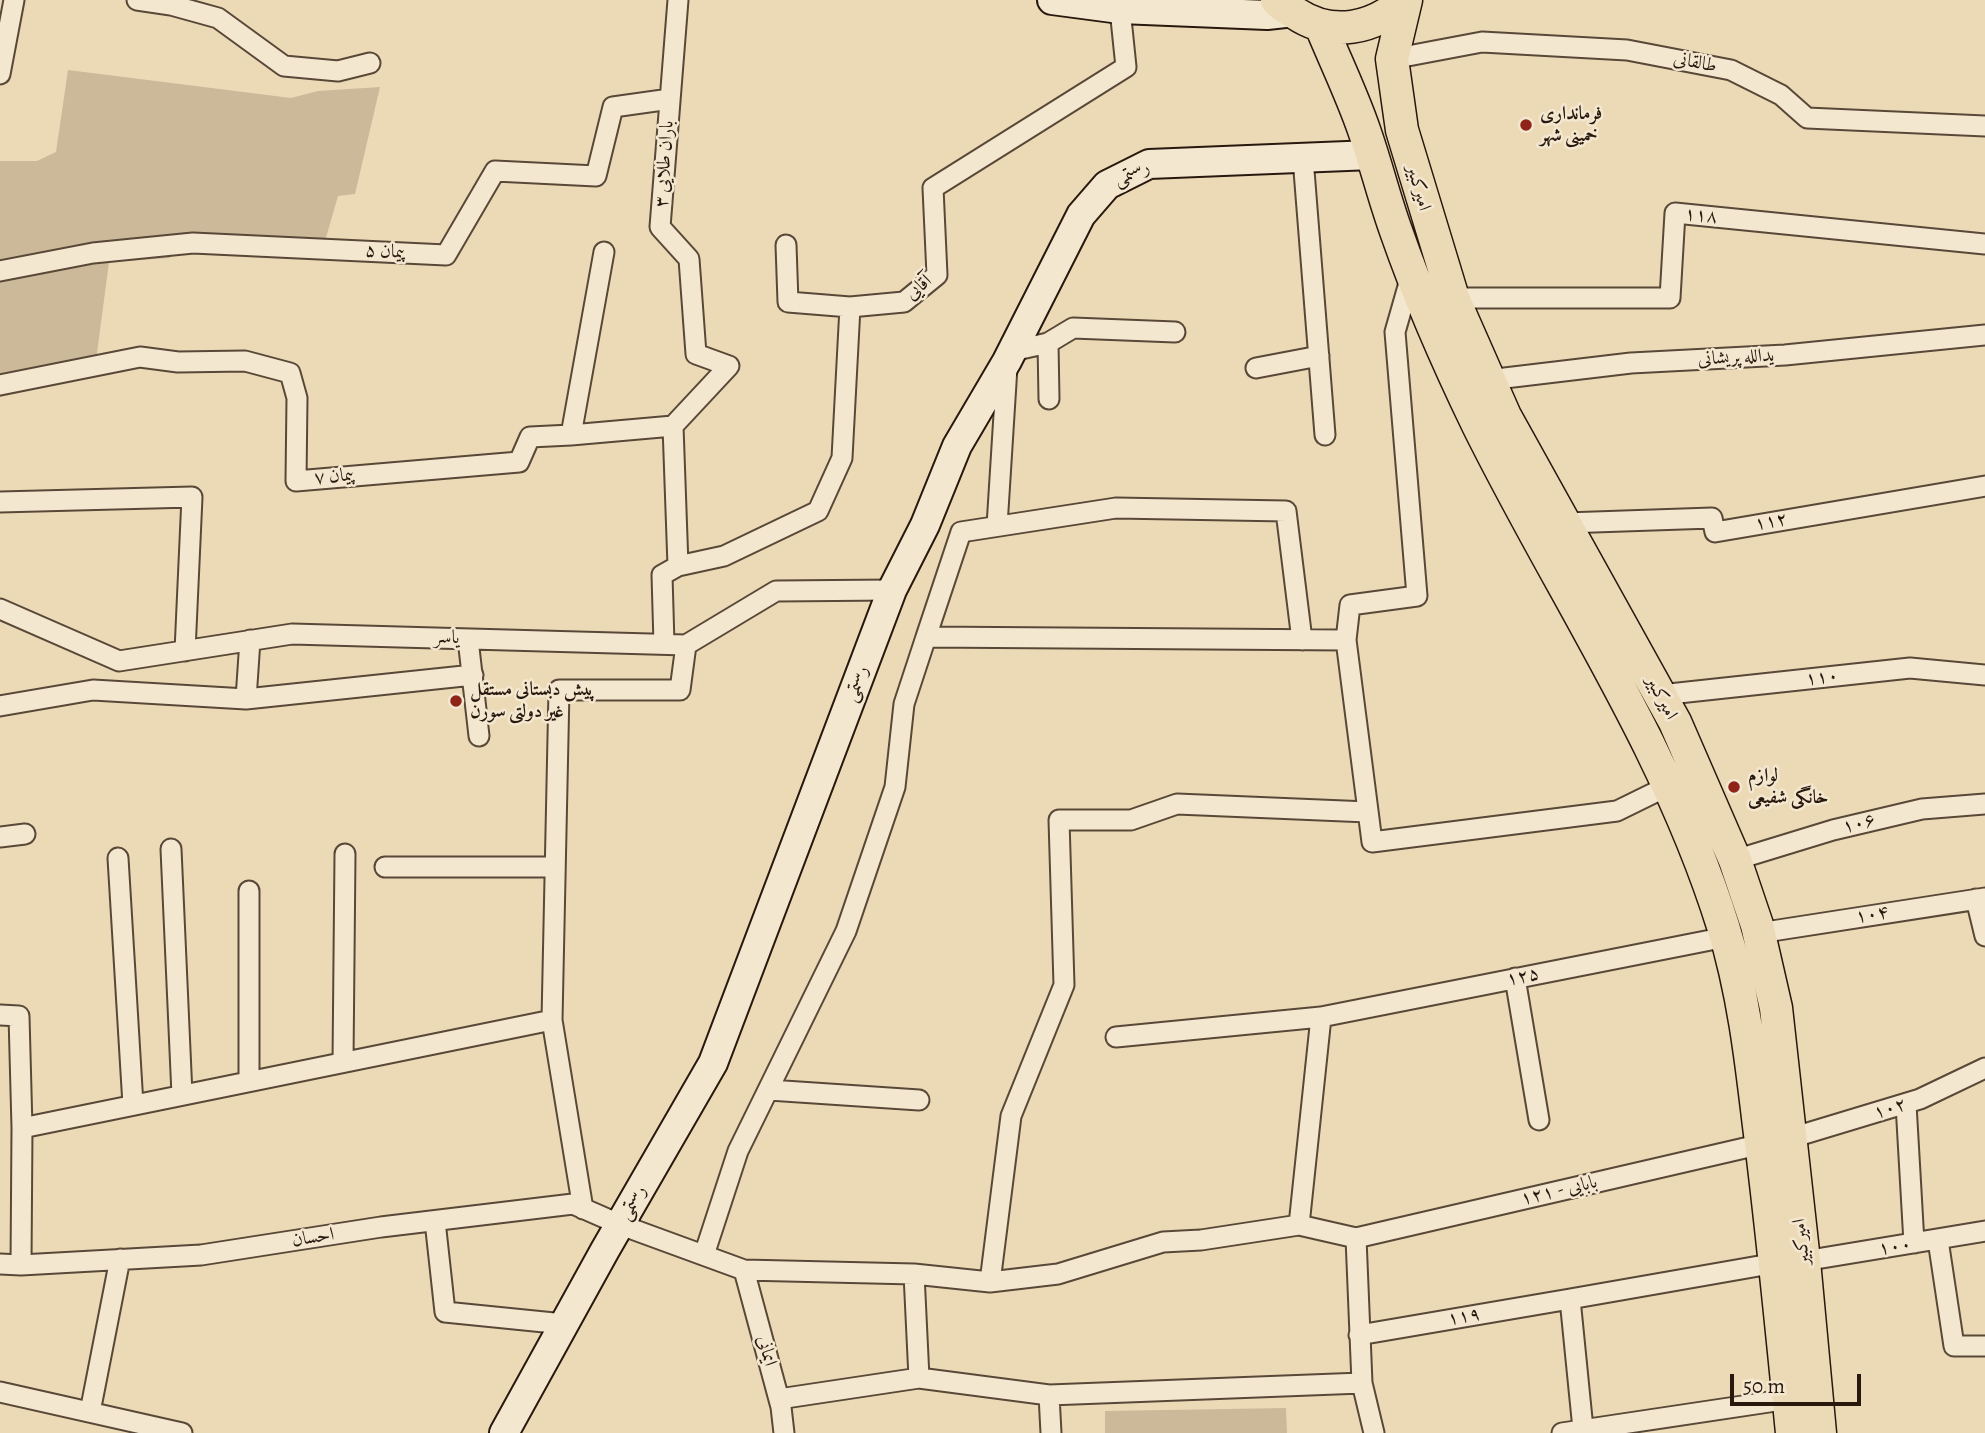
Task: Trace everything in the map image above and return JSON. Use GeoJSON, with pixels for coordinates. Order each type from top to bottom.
{"type":"FeatureCollection","features":[{"type":"Feature","properties":{"kind":"main road"},"geometry":{"type":"LineString","coordinates":[[1297,13],[1336,28],[1367,24],[1381,19],[1406,0]]}},
{"type":"Feature","properties":{"kind":"main road","name":"امیرکبیر"},"geometry":{"type":"LineString","coordinates":[[1406,0],[1392,59],[1402,130],[1453,298],[1488,380],[1565,544],[1702,863],[1726,937],[1776,1141]]}},
{"type":"Feature","properties":{"kind":"main road","name":"امیرکبیر"},"geometry":{"type":"LineString","coordinates":[[1297,13],[1363,128],[1396,233],[1436,332],[1479,427],[1565,544],[1660,695],[1675,722],[1735,860],[1759,933],[1776,1008],[1776,1141],[1790,1262],[1820,1433]]}},
{"type":"Feature","properties":{"kind":"main road","name":"امیرکبیر"},"geometry":{"type":"LineString","coordinates":[[1790,1262],[1788,1399],[1792,1433]]}},
{"type":"Feature","properties":{"kind":"street"},"geometry":{"type":"LineString","coordinates":[[0,74],[14,0]]}},
{"type":"Feature","properties":{"kind":"street"},"geometry":{"type":"LineString","coordinates":[[137,0],[171,5],[218,18],[284,66],[338,71],[370,63]]}},
{"type":"Feature","properties":{"kind":"street","name":"باران طلایی ۳"},"geometry":{"type":"LineString","coordinates":[[673,426],[729,366],[696,354],[689,260],[660,227],[678,0]]}},
{"type":"Feature","properties":{"kind":"street"},"geometry":{"type":"LineString","coordinates":[[1052,0],[1119,9],[1267,15],[1297,13]]}},
{"type":"Feature","properties":{"kind":"street","name":"آقایی"},"geometry":{"type":"LineString","coordinates":[[850,307],[904,302],[937,275],[933,188],[1126,67],[1119,9]]}},
{"type":"Feature","properties":{"kind":"street","name":"طالقانی"},"geometry":{"type":"LineString","coordinates":[[1392,59],[1482,42],[1627,50],[1731,70],[1781,95],[1807,118],[1985,126]]}},
{"type":"Feature","properties":{"kind":"street","name":"پیمان ۵"},"geometry":{"type":"LineString","coordinates":[[0,271],[93,253],[193,243],[446,255],[495,171],[596,176],[613,107],[670,99]]}},
{"type":"Feature","properties":{"kind":"street","name":"رستمی"},"geometry":{"type":"LineString","coordinates":[[504,1433],[713,1063],[892,590],[925,525],[957,446],[1009,356],[1081,215],[1107,184],[1149,164],[1372,155]]}},
{"type":"Feature","properties":{"kind":"street"},"geometry":{"type":"LineString","coordinates":[[1303,158],[1325,435]]}},
{"type":"Feature","properties":{"kind":"street","name":"۱۱۸"},"geometry":{"type":"LineString","coordinates":[[1453,298],[1670,298],[1675,213],[1985,244]]}},
{"type":"Feature","properties":{"kind":"street"},"geometry":{"type":"LineString","coordinates":[[664,644],[662,575],[678,566],[724,556],[818,511],[842,458],[850,307],[788,302],[786,245]]}},
{"type":"Feature","properties":{"kind":"street"},"geometry":{"type":"LineString","coordinates":[[604,252],[571,435],[673,426],[678,566]]}},
{"type":"Feature","properties":{"kind":"street"},"geometry":{"type":"LineString","coordinates":[[1412,273],[1395,332],[1417,596],[1350,605],[1346,640],[1372,842],[1617,811],[1670,785]]}},
{"type":"Feature","properties":{"kind":"street"},"geometry":{"type":"LineString","coordinates":[[997,526],[1009,356],[1048,343],[1073,328],[1175,332]]}},
{"type":"Feature","properties":{"kind":"street","name":"یدالله پریشانی"},"geometry":{"type":"LineString","coordinates":[[1488,380],[1631,363],[1786,355],[1985,335]]}},
{"type":"Feature","properties":{"kind":"street"},"geometry":{"type":"LineString","coordinates":[[1048,343],[1049,399]]}},
{"type":"Feature","properties":{"kind":"street"},"geometry":{"type":"LineString","coordinates":[[1255,368],[1319,356]]}},
{"type":"Feature","properties":{"kind":"street","name":"پیمان ۷"},"geometry":{"type":"LineString","coordinates":[[0,385],[140,357],[178,362],[245,360],[290,373],[297,398],[296,481],[519,462],[530,437],[571,435]]}},
{"type":"Feature","properties":{"kind":"street","name":"۱۱۲"},"geometry":{"type":"LineString","coordinates":[[1565,544],[1712,518],[1715,532],[1985,486]]}},
{"type":"Feature","properties":{"kind":"street"},"geometry":{"type":"LineString","coordinates":[[0,502],[192,497],[185,650]]}},
{"type":"Feature","properties":{"kind":"street"},"geometry":{"type":"LineString","coordinates":[[704,1255],[738,1151],[846,931],[895,787],[904,704],[961,532],[1116,509],[1286,512],[1302,640]]}},
{"type":"Feature","properties":{"kind":"street"},"geometry":{"type":"LineString","coordinates":[[583,1209],[552,1020],[559,690],[680,690],[686,645],[776,591],[892,590]]}},
{"type":"Feature","properties":{"kind":"street","name":"یاسر"},"geometry":{"type":"LineString","coordinates":[[0,609],[119,661],[292,634],[686,645]]}},
{"type":"Feature","properties":{"kind":"street"},"geometry":{"type":"LineString","coordinates":[[926,637],[1346,640]]}},
{"type":"Feature","properties":{"kind":"street"},"geometry":{"type":"LineString","coordinates":[[468,639],[479,736]]}},
{"type":"Feature","properties":{"kind":"street"},"geometry":{"type":"LineString","coordinates":[[246,699],[250,640]]}},
{"type":"Feature","properties":{"kind":"street","name":"۱۱۰"},"geometry":{"type":"LineString","coordinates":[[1660,695],[1910,668],[1985,675]]}},
{"type":"Feature","properties":{"kind":"street"},"geometry":{"type":"LineString","coordinates":[[0,706],[93,690],[246,699],[472,675]]}},
{"type":"Feature","properties":{"kind":"street"},"geometry":{"type":"LineString","coordinates":[[990,1282],[1012,1116],[1064,985],[1059,820],[1132,820],[1177,804],[1368,812]]}},
{"type":"Feature","properties":{"kind":"street","name":"۱۰۶"},"geometry":{"type":"LineString","coordinates":[[1735,860],[1833,830],[1922,808],[1985,804]]}},
{"type":"Feature","properties":{"kind":"street"},"geometry":{"type":"LineString","coordinates":[[0,837],[24,834]]}},
{"type":"Feature","properties":{"kind":"street"},"geometry":{"type":"LineString","coordinates":[[171,849],[183,1095]]}},
{"type":"Feature","properties":{"kind":"street"},"geometry":{"type":"LineString","coordinates":[[342,1062],[345,854]]}},
{"type":"Feature","properties":{"kind":"street"},"geometry":{"type":"LineString","coordinates":[[118,858],[133,1105]]}},
{"type":"Feature","properties":{"kind":"street"},"geometry":{"type":"LineString","coordinates":[[384,867],[555,867]]}},
{"type":"Feature","properties":{"kind":"street"},"geometry":{"type":"LineString","coordinates":[[249,891],[249,1081]]}},
{"type":"Feature","properties":{"kind":"street"},"geometry":{"type":"LineString","coordinates":[[1981,899],[1985,936]]}},
{"type":"Feature","properties":{"kind":"street","name":"۱۰۴"},"geometry":{"type":"LineString","coordinates":[[1759,933],[1981,899]]}},
{"type":"Feature","properties":{"kind":"street","name":"۱۲۵"},"geometry":{"type":"LineString","coordinates":[[1116,1037],[1321,1017],[1726,937]]}},
{"type":"Feature","properties":{"kind":"street"},"geometry":{"type":"LineString","coordinates":[[1515,978],[1538,1120]]}},
{"type":"Feature","properties":{"kind":"street"},"geometry":{"type":"LineString","coordinates":[[0,1015],[19,1016],[22,1128],[21,1265]]}},
{"type":"Feature","properties":{"kind":"street"},"geometry":{"type":"LineString","coordinates":[[1321,1017],[1299,1225],[1356,1238],[1362,1382],[1374,1433]]}},
{"type":"Feature","properties":{"kind":"street"},"geometry":{"type":"LineString","coordinates":[[22,1128],[552,1020]]}},
{"type":"Feature","properties":{"kind":"street","name":"۱۰۲"},"geometry":{"type":"LineString","coordinates":[[1776,1141],[1906,1104],[1985,1068]]}},
{"type":"Feature","properties":{"kind":"street"},"geometry":{"type":"LineString","coordinates":[[769,1090],[919,1100]]}},
{"type":"Feature","properties":{"kind":"street"},"geometry":{"type":"LineString","coordinates":[[1906,1104],[1914,1243]]}},
{"type":"Feature","properties":{"kind":"street","name":"بابایی - ۱۲۱"},"geometry":{"type":"LineString","coordinates":[[1356,1238],[1776,1141]]}},
{"type":"Feature","properties":{"kind":"street","name":"احسان"},"geometry":{"type":"LineString","coordinates":[[0,1264],[201,1255],[435,1221],[573,1205],[744,1270],[914,1274],[990,1282],[1058,1274],[1163,1242],[1201,1240],[1299,1225]]}},
{"type":"Feature","properties":{"kind":"street"},"geometry":{"type":"LineString","coordinates":[[435,1221],[445,1312],[564,1324]]}},
{"type":"Feature","properties":{"kind":"street","name":"۱۰۰"},"geometry":{"type":"LineString","coordinates":[[1790,1262],[1985,1231]]}},
{"type":"Feature","properties":{"kind":"street"},"geometry":{"type":"LineString","coordinates":[[1937,1240],[1954,1346],[1985,1346]]}},
{"type":"Feature","properties":{"kind":"street"},"geometry":{"type":"LineString","coordinates":[[90,1412],[120,1259]]}},
{"type":"Feature","properties":{"kind":"street","name":"۱۱۹"},"geometry":{"type":"LineString","coordinates":[[1359,1335],[1790,1262]]}},
{"type":"Feature","properties":{"kind":"street","name":"ایمانی"},"geometry":{"type":"LineString","coordinates":[[744,1270],[779,1399],[784,1433]]}},
{"type":"Feature","properties":{"kind":"street"},"geometry":{"type":"LineString","coordinates":[[914,1274],[919,1378]]}},
{"type":"Feature","properties":{"kind":"street"},"geometry":{"type":"LineString","coordinates":[[1570,1299],[1583,1429]]}},
{"type":"Feature","properties":{"kind":"street"},"geometry":{"type":"LineString","coordinates":[[779,1399],[919,1378],[1049,1395],[1362,1382]]}},
{"type":"Feature","properties":{"kind":"street"},"geometry":{"type":"LineString","coordinates":[[0,1392],[182,1433]]}},
{"type":"Feature","properties":{"kind":"street"},"geometry":{"type":"LineString","coordinates":[[1049,1395],[1051,1433]]}},
{"type":"Feature","properties":{"kind":"street"},"geometry":{"type":"LineString","coordinates":[[1562,1433],[1788,1399]]}},
{"type":"Feature","properties":{"kind":"shaded area"},"geometry":{"type":"Polygon","coordinates":[[[68,70],[291,98],[318,91],[380,87],[355,194],[338,196],[325,241],[172,240],[170,258],[109,262],[94,376],[0,397],[0,161],[37,161],[56,152],[68,70]]]}},
{"type":"Feature","properties":{"kind":"shaded area"},"geometry":{"type":"Polygon","coordinates":[[[1286,1408],[1287,1433],[1105,1433],[1105,1411],[1286,1408]]]}},
{"type":"Feature","properties":{"kind":"place","name":"فرمانداری خمینی شهر"},"geometry":{"type":"Point","coordinates":[1526,125]}},
{"type":"Feature","properties":{"kind":"place","name":"پیش دبستانی مستقل غیر دولتی سورن"},"geometry":{"type":"Point","coordinates":[456,701]}},
{"type":"Feature","properties":{"kind":"place","name":"لوازم خانگی شفیعی"},"geometry":{"type":"Point","coordinates":[1734,787]}}]}
